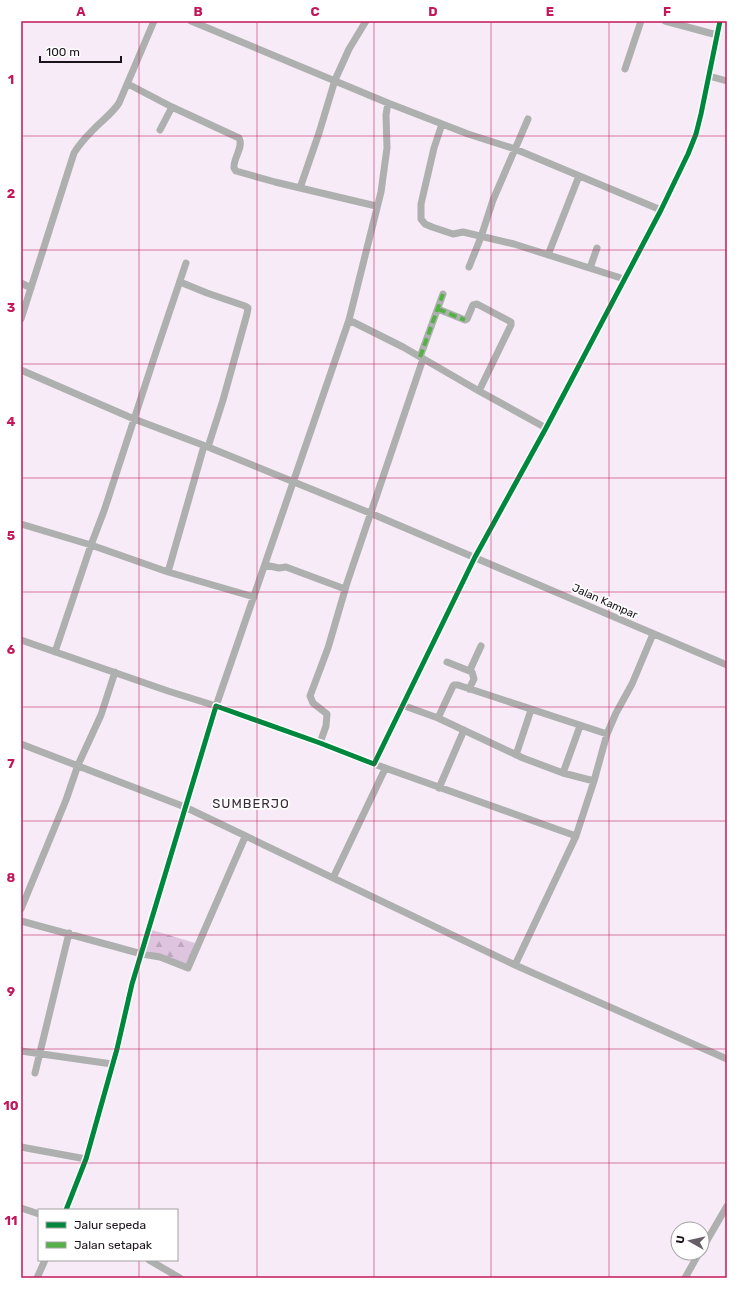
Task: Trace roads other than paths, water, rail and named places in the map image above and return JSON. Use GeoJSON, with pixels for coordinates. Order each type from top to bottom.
{"type":"FeatureCollection","features":[{"type":"Feature","properties":{"kind":"street"},"geometry":{"type":"LineString","coordinates":[[21,319],[74,153],[84,139],[116,108],[128,84],[154,21]]}},
{"type":"Feature","properties":{"kind":"street"},"geometry":{"type":"LineString","coordinates":[[191,21],[388,103],[468,134],[515,149],[661,210]]}},
{"type":"Feature","properties":{"kind":"street"},"geometry":{"type":"LineString","coordinates":[[300,188],[319,133],[334,80],[349,49],[366,21]]}},
{"type":"Feature","properties":{"kind":"street"},"geometry":{"type":"LineString","coordinates":[[625,69],[641,21]]}},
{"type":"Feature","properties":{"kind":"street"},"geometry":{"type":"LineString","coordinates":[[665,21],[717,35]]}},
{"type":"Feature","properties":{"kind":"street"},"geometry":{"type":"LineString","coordinates":[[374,764],[475,557],[546,428],[661,210],[688,154],[696,134],[720,21]]}},
{"type":"Feature","properties":{"kind":"street"},"geometry":{"type":"LineString","coordinates":[[709,76],[727,81]]}},
{"type":"Feature","properties":{"kind":"street"},"geometry":{"type":"LineString","coordinates":[[128,84],[239,138],[240,145],[233,164],[234,170],[300,188],[376,206]]}},
{"type":"Feature","properties":{"kind":"street"},"geometry":{"type":"LineString","coordinates":[[66,1209],[86,1159],[132,984],[216,706],[349,320],[376,206],[381,192],[387,148],[386,122],[388,103]]}},
{"type":"Feature","properties":{"kind":"street"},"geometry":{"type":"LineString","coordinates":[[160,130],[172,106]]}},
{"type":"Feature","properties":{"kind":"street"},"geometry":{"type":"LineString","coordinates":[[468,267],[493,200],[528,119]]}},
{"type":"Feature","properties":{"kind":"street"},"geometry":{"type":"LineString","coordinates":[[442,124],[434,148],[421,204],[421,219],[425,224],[453,234],[463,232],[514,244],[624,279]]}},
{"type":"Feature","properties":{"kind":"street"},"geometry":{"type":"LineString","coordinates":[[548,255],[578,176]]}},
{"type":"Feature","properties":{"kind":"street"},"geometry":{"type":"LineString","coordinates":[[590,268],[597,248]]}},
{"type":"Feature","properties":{"kind":"street"},"geometry":{"type":"LineString","coordinates":[[54,652],[104,511],[186,263]]}},
{"type":"Feature","properties":{"kind":"street"},"geometry":{"type":"LineString","coordinates":[[168,572],[206,447],[223,400],[248,308],[180,282]]}},
{"type":"Feature","properties":{"kind":"street"},"geometry":{"type":"LineString","coordinates":[[21,283],[31,288]]}},
{"type":"Feature","properties":{"kind":"street"},"geometry":{"type":"LineString","coordinates":[[320,743],[326,726],[327,714],[313,703],[310,696],[328,648],[345,589],[443,294]]}},
{"type":"Feature","properties":{"kind":"street"},"geometry":{"type":"LineString","coordinates":[[438,309],[465,320],[467,319],[473,305],[477,304],[511,322],[479,391]]}},
{"type":"Feature","properties":{"kind":"street"},"geometry":{"type":"LineString","coordinates":[[349,320],[403,347],[421,360],[546,428]]}},
{"type":"Feature","properties":{"kind":"street","name":"Jalan Kampar"},"geometry":{"type":"LineString","coordinates":[[21,370],[134,419],[294,482],[475,557],[727,666]]}},
{"type":"Feature","properties":{"kind":"street"},"geometry":{"type":"LineString","coordinates":[[21,524],[91,545],[168,572],[254,597]]}},
{"type":"Feature","properties":{"kind":"street"},"geometry":{"type":"LineString","coordinates":[[265,565],[288,568],[345,589]]}},
{"type":"Feature","properties":{"kind":"street"},"geometry":{"type":"LineString","coordinates":[[515,964],[576,836],[594,781],[607,734],[618,708],[632,684],[653,634]]}},
{"type":"Feature","properties":{"kind":"street"},"geometry":{"type":"LineString","coordinates":[[21,640],[216,706],[320,743],[385,769],[576,836]]}},
{"type":"Feature","properties":{"kind":"street"},"geometry":{"type":"LineString","coordinates":[[470,670],[481,646]]}},
{"type":"Feature","properties":{"kind":"street"},"geometry":{"type":"LineString","coordinates":[[447,662],[470,670],[474,674],[474,679],[469,689]]}},
{"type":"Feature","properties":{"kind":"street"},"geometry":{"type":"LineString","coordinates":[[21,909],[66,800],[78,765],[101,715],[115,672]]}},
{"type":"Feature","properties":{"kind":"street"},"geometry":{"type":"LineString","coordinates":[[438,718],[453,686],[458,685],[607,734]]}},
{"type":"Feature","properties":{"kind":"street"},"geometry":{"type":"LineString","coordinates":[[402,705],[438,718],[516,755],[564,773],[594,781]]}},
{"type":"Feature","properties":{"kind":"street"},"geometry":{"type":"LineString","coordinates":[[516,755],[531,710]]}},
{"type":"Feature","properties":{"kind":"street"},"geometry":{"type":"LineString","coordinates":[[564,773],[580,726]]}},
{"type":"Feature","properties":{"kind":"street"},"geometry":{"type":"LineString","coordinates":[[439,788],[464,730]]}},
{"type":"Feature","properties":{"kind":"street"},"geometry":{"type":"LineString","coordinates":[[21,744],[185,807],[245,837],[515,964],[727,1059]]}},
{"type":"Feature","properties":{"kind":"street"},"geometry":{"type":"LineString","coordinates":[[333,878],[385,769]]}},
{"type":"Feature","properties":{"kind":"street"},"geometry":{"type":"LineString","coordinates":[[21,921],[142,954],[160,957],[188,968],[245,837]]}},
{"type":"Feature","properties":{"kind":"street"},"geometry":{"type":"LineString","coordinates":[[35,1072],[69,933]]}},
{"type":"Feature","properties":{"kind":"street"},"geometry":{"type":"LineString","coordinates":[[21,1051],[112,1064]]}},
{"type":"Feature","properties":{"kind":"street"},"geometry":{"type":"LineString","coordinates":[[21,1148],[86,1159]]}},
{"type":"Feature","properties":{"kind":"street"},"geometry":{"type":"LineString","coordinates":[[710,1235],[727,1206]]}},
{"type":"Feature","properties":{"kind":"street"},"geometry":{"type":"LineString","coordinates":[[21,1208],[38,1214]]}},
{"type":"Feature","properties":{"kind":"street"},"geometry":{"type":"LineString","coordinates":[[37,1278],[45,1261]]}},
{"type":"Feature","properties":{"kind":"street"},"geometry":{"type":"LineString","coordinates":[[151,1261],[180,1278]]}},
{"type":"Feature","properties":{"kind":"street"},"geometry":{"type":"LineString","coordinates":[[685,1278],[695,1261]]}},
{"type":"Feature","properties":{"kind":"district","name":"SUMBERJO"},"geometry":{"type":"Point","coordinates":[251,803]}}]}
